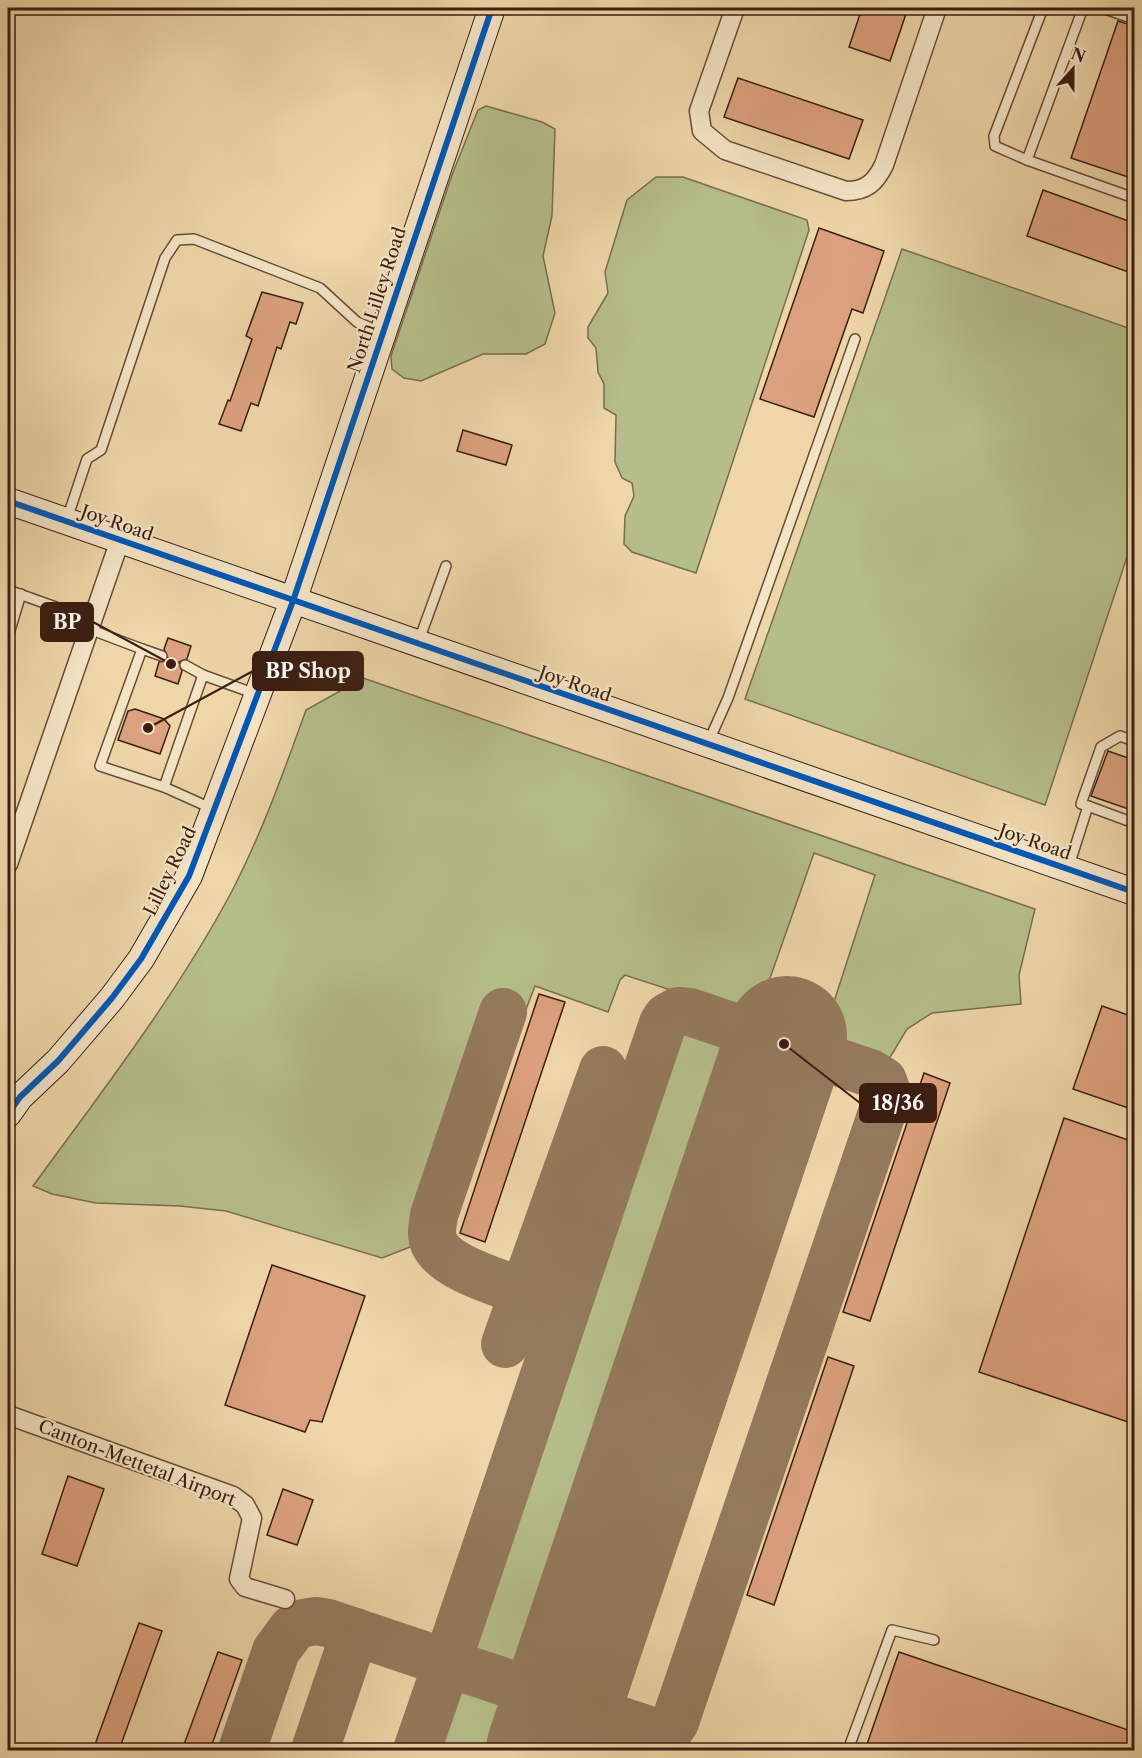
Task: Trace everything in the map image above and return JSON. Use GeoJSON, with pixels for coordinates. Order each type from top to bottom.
{"type":"FeatureCollection","features":[{"type":"Feature","properties":{"kind":"street"},"geometry":{"type":"LineString","coordinates":[[735,8],[699,111],[702,132],[726,150],[834,189],[858,191],[866,188],[877,178],[884,165],[937,8]]}},
{"type":"Feature","properties":{"kind":"street","name":"North Lilley Road"},"geometry":{"type":"LineString","coordinates":[[292,601],[488,9]]}},
{"type":"Feature","properties":{"kind":"street","name":"Joy Road"},"geometry":{"type":"LineString","coordinates":[[8,501],[417,645],[1134,892]]}},
{"type":"Feature","properties":{"kind":"street"},"geometry":{"type":"LineString","coordinates":[[8,864],[120,540]]}},
{"type":"Feature","properties":{"kind":"street","name":"Lilley Road"},"geometry":{"type":"LineString","coordinates":[[8,1114],[20,1097],[58,1061],[112,998],[141,959],[189,876],[292,601]]}},
{"type":"Feature","properties":{"kind":"street","name":"Canton-Mettetal Airport"},"geometry":{"type":"LineString","coordinates":[[8,1415],[233,1496],[245,1505],[252,1518],[250,1538],[239,1579],[245,1587],[285,1599]]}},
{"type":"Feature","properties":{"kind":"lane"},"geometry":{"type":"LineString","coordinates":[[1043,8],[994,136],[995,146],[1134,198]]}},
{"type":"Feature","properties":{"kind":"lane"},"geometry":{"type":"LineString","coordinates":[[1028,160],[1083,8]]}},
{"type":"Feature","properties":{"kind":"lane"},"geometry":{"type":"LineString","coordinates":[[1102,8],[1134,19]]}},
{"type":"Feature","properties":{"kind":"lane"},"geometry":{"type":"LineString","coordinates":[[66,521],[87,459],[102,450],[165,258],[177,240],[194,239],[320,288],[357,322],[382,333]]}},
{"type":"Feature","properties":{"kind":"lane"},"geometry":{"type":"LineString","coordinates":[[707,745],[728,698],[855,339]]}},
{"type":"Feature","properties":{"kind":"lane"},"geometry":{"type":"LineString","coordinates":[[417,645],[446,566]]}},
{"type":"Feature","properties":{"kind":"lane"},"geometry":{"type":"LineString","coordinates":[[8,590],[162,656]]}},
{"type":"Feature","properties":{"kind":"lane"},"geometry":{"type":"LineString","coordinates":[[8,637],[21,594]]}},
{"type":"Feature","properties":{"kind":"lane"},"geometry":{"type":"LineString","coordinates":[[142,649],[100,766],[164,787],[215,810]]}},
{"type":"Feature","properties":{"kind":"lane"},"geometry":{"type":"LineString","coordinates":[[185,665],[203,675],[256,694]]}},
{"type":"Feature","properties":{"kind":"lane"},"geometry":{"type":"LineString","coordinates":[[164,787],[203,675]]}},
{"type":"Feature","properties":{"kind":"lane"},"geometry":{"type":"LineString","coordinates":[[1134,741],[1120,736],[1101,747],[1081,804],[1134,823]]}},
{"type":"Feature","properties":{"kind":"lane"},"geometry":{"type":"LineString","coordinates":[[1068,869],[1088,806]]}},
{"type":"Feature","properties":{"kind":"lane"},"geometry":{"type":"LineString","coordinates":[[848,1750],[892,1630],[934,1640]]}},
{"type":"Feature","properties":{"kind":"green space"},"geometry":{"type":"Polygon","coordinates":[[[486,106],[542,122],[555,129],[552,216],[543,256],[555,313],[545,344],[526,354],[483,354],[421,381],[404,378],[392,369],[391,356],[452,175],[478,110],[486,106]]]}},
{"type":"Feature","properties":{"kind":"green space"},"geometry":{"type":"Polygon","coordinates":[[[656,177],[683,177],[807,220],[809,230],[696,573],[632,552],[624,544],[625,516],[634,496],[632,483],[622,478],[615,462],[616,415],[604,408],[604,384],[598,372],[596,348],[588,338],[588,327],[608,293],[605,272],[627,200],[656,177]]]}},
{"type":"Feature","properties":{"kind":"green space"},"geometry":{"type":"Polygon","coordinates":[[[902,249],[1134,330],[1134,536],[1045,805],[745,699],[902,249]]]}},
{"type":"Feature","properties":{"kind":"green space"},"geometry":{"type":"Polygon","coordinates":[[[363,678],[1035,909],[1019,975],[1021,1004],[932,1013],[907,1029],[886,1064],[821,1042],[875,875],[814,853],[756,1018],[625,975],[620,980],[608,1012],[535,986],[525,1012],[494,1002],[417,1228],[418,1240],[410,1247],[382,1258],[226,1211],[180,1206],[96,1203],[52,1194],[33,1186],[138,1042],[210,930],[253,847],[306,710],[363,678]]]}},
{"type":"Feature","properties":{"kind":"green space"},"geometry":{"type":"Polygon","coordinates":[[[692,1031],[714,1035],[736,1046],[740,1066],[541,1653],[532,1668],[508,1665],[472,1649],[480,1599],[666,1056],[683,1032],[692,1031]]]}},
{"type":"Feature","properties":{"kind":"green space"},"geometry":{"type":"Polygon","coordinates":[[[460,1687],[500,1695],[523,1706],[510,1750],[428,1750],[437,1725],[460,1687]]]}},
{"type":"Feature","properties":{"kind":"green space"},"geometry":{"type":"Polygon","coordinates":[[[586,1731],[612,1733],[658,1750],[580,1750],[586,1731]]]}},
{"type":"Feature","properties":{"kind":"building"},"geometry":{"type":"Polygon","coordinates":[[[862,8],[908,8],[890,61],[849,47],[862,8]]]}},
{"type":"Feature","properties":{"kind":"building"},"geometry":{"type":"Polygon","coordinates":[[[1118,21],[1134,26],[1134,179],[1071,158],[1118,21]]]}},
{"type":"Feature","properties":{"kind":"building"},"geometry":{"type":"Polygon","coordinates":[[[738,78],[863,120],[849,159],[724,117],[738,78]]]}},
{"type":"Feature","properties":{"kind":"building"},"geometry":{"type":"Polygon","coordinates":[[[1043,190],[1134,223],[1134,274],[1027,236],[1043,190]]]}},
{"type":"Feature","properties":{"kind":"building"},"geometry":{"type":"Polygon","coordinates":[[[819,228],[884,251],[863,313],[852,309],[814,417],[760,399],[819,228]]]}},
{"type":"Feature","properties":{"kind":"building"},"geometry":{"type":"Polygon","coordinates":[[[262,292],[303,303],[296,324],[290,322],[281,349],[277,347],[258,406],[251,403],[241,431],[219,424],[228,400],[230,401],[252,339],[246,336],[262,292]]]}},
{"type":"Feature","properties":{"kind":"building"},"geometry":{"type":"Polygon","coordinates":[[[463,430],[512,445],[506,465],[457,451],[463,430]]]}},
{"type":"Feature","properties":{"kind":"building"},"geometry":{"type":"Polygon","coordinates":[[[168,638],[191,646],[187,659],[179,662],[182,671],[178,684],[155,676],[159,662],[166,661],[168,658],[164,649],[168,638]]]}},
{"type":"Feature","properties":{"kind":"building"},"geometry":{"type":"Polygon","coordinates":[[[135,709],[164,719],[170,726],[160,754],[118,740],[128,711],[135,709]]]}},
{"type":"Feature","properties":{"kind":"building"},"geometry":{"type":"Polygon","coordinates":[[[1108,751],[1134,760],[1134,811],[1091,796],[1108,751]]]}},
{"type":"Feature","properties":{"kind":"building"},"geometry":{"type":"Polygon","coordinates":[[[539,994],[565,1002],[485,1242],[460,1233],[539,994]]]}},
{"type":"Feature","properties":{"kind":"building"},"geometry":{"type":"Polygon","coordinates":[[[1102,1006],[1134,1017],[1134,1110],[1073,1089],[1102,1006]]]}},
{"type":"Feature","properties":{"kind":"building"},"geometry":{"type":"Polygon","coordinates":[[[924,1073],[950,1083],[870,1321],[843,1312],[924,1073]]]}},
{"type":"Feature","properties":{"kind":"building"},"geometry":{"type":"Polygon","coordinates":[[[1064,1118],[1134,1142],[1134,1424],[979,1372],[1064,1118]]]}},
{"type":"Feature","properties":{"kind":"building"},"geometry":{"type":"Polygon","coordinates":[[[272,1265],[365,1296],[322,1422],[310,1420],[305,1432],[225,1405],[272,1265]]]}},
{"type":"Feature","properties":{"kind":"building"},"geometry":{"type":"Polygon","coordinates":[[[828,1357],[854,1366],[774,1605],[747,1595],[828,1357]]]}},
{"type":"Feature","properties":{"kind":"building"},"geometry":{"type":"Polygon","coordinates":[[[68,1476],[104,1489],[77,1566],[42,1554],[68,1476]]]}},
{"type":"Feature","properties":{"kind":"building"},"geometry":{"type":"Polygon","coordinates":[[[283,1489],[313,1500],[297,1545],[267,1535],[283,1489]]]}},
{"type":"Feature","properties":{"kind":"building"},"geometry":{"type":"Polygon","coordinates":[[[139,1623],[162,1631],[119,1750],[93,1750],[139,1623]]]}},
{"type":"Feature","properties":{"kind":"building"},"geometry":{"type":"Polygon","coordinates":[[[218,1652],[242,1660],[210,1750],[182,1750],[218,1652]]]}},
{"type":"Feature","properties":{"kind":"building"},"geometry":{"type":"Polygon","coordinates":[[[899,1652],[1134,1732],[1134,1750],[865,1750],[899,1652]]]}},
{"type":"Feature","properties":{"kind":"taxiway"},"geometry":{"type":"LineString","coordinates":[[678,1011],[690,1012],[870,1073],[883,1081],[888,1095],[675,1722],[670,1729],[658,1733],[447,1663],[663,1023],[667,1017],[678,1011]]}},
{"type":"Feature","properties":{"kind":"taxiway"},"geometry":{"type":"LineString","coordinates":[[503,1012],[434,1215],[432,1236],[440,1252],[449,1260],[488,1279],[524,1292]]}},
{"type":"Feature","properties":{"kind":"taxiway"},"geometry":{"type":"LineString","coordinates":[[505,1344],[603,1070]]}},
{"type":"Feature","properties":{"kind":"taxiway"},"geometry":{"type":"LineString","coordinates":[[242,1750],[276,1651],[293,1628],[316,1621],[447,1663],[417,1750]]}},
{"type":"Feature","properties":{"kind":"taxiway"},"geometry":{"type":"LineString","coordinates":[[315,1750],[355,1632]]}},
{"type":"Feature","properties":{"kind":"runway"},"geometry":{"type":"LineString","coordinates":[[546,1750],[787,1036]]}},
{"type":"Feature","properties":{"kind":"cycle path"},"geometry":{"type":"LineString","coordinates":[[8,1114],[20,1097],[58,1061],[112,998],[141,959],[189,876],[293,601],[492,8]]}},
{"type":"Feature","properties":{"kind":"cycle path"},"geometry":{"type":"LineString","coordinates":[[8,501],[1134,892]]}},
{"type":"Feature","properties":{"kind":"place","name":"BP"},"geometry":{"type":"Point","coordinates":[171,664]}},
{"type":"Feature","properties":{"kind":"place","name":"BP Shop"},"geometry":{"type":"Point","coordinates":[148,728]}},
{"type":"Feature","properties":{"kind":"place","name":"18/36"},"geometry":{"type":"Point","coordinates":[784,1044]}}]}
